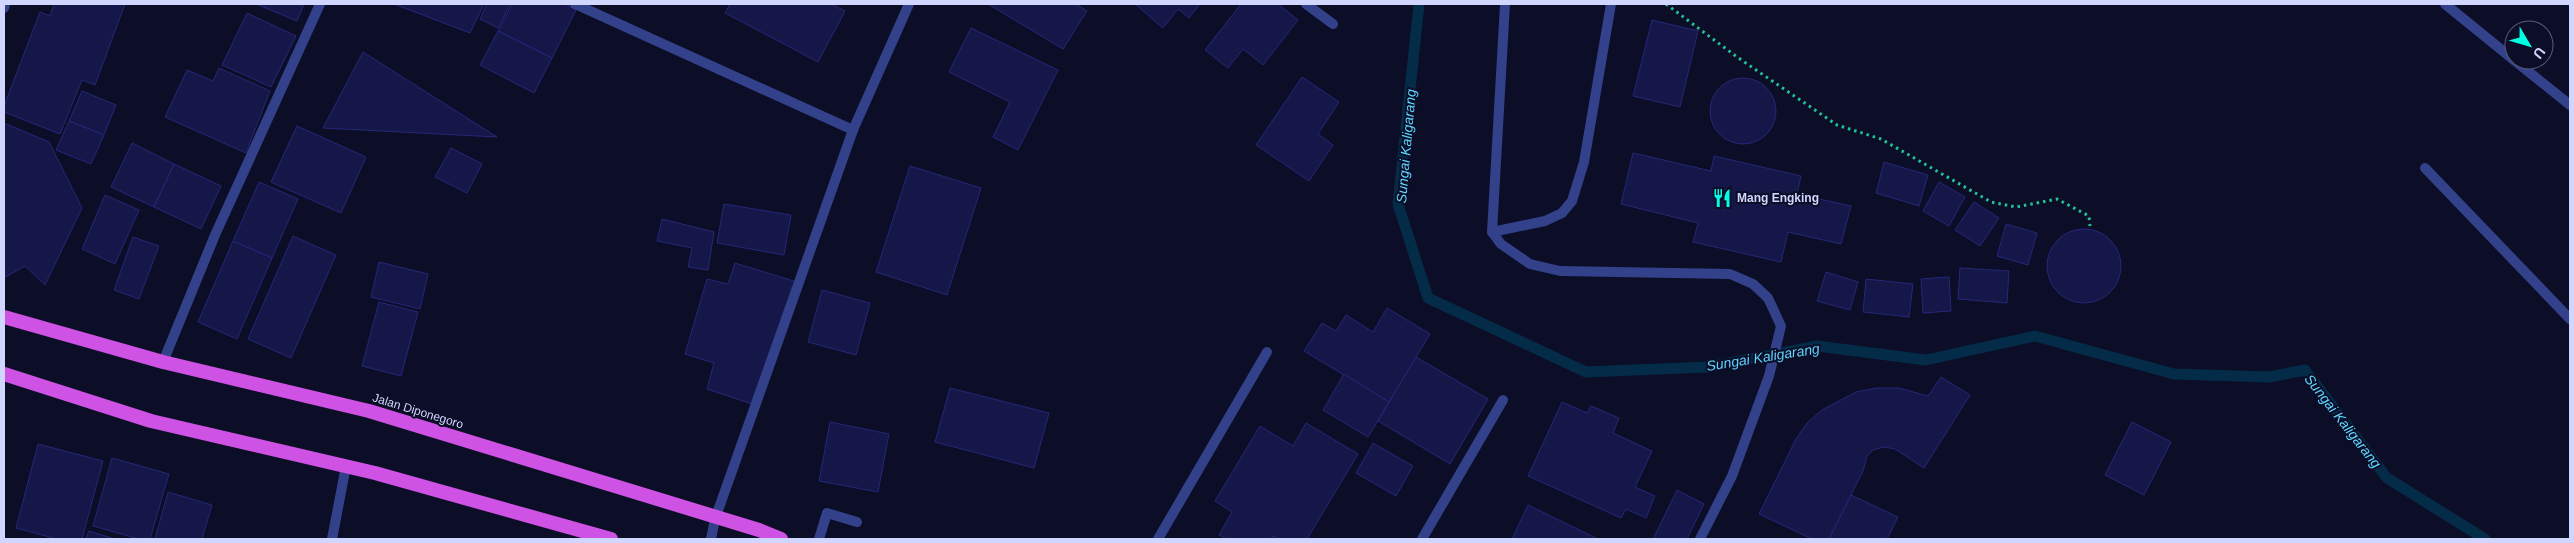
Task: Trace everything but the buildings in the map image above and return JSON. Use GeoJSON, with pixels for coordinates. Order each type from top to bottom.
{"type":"FeatureCollection","features":[{"type":"Feature","properties":{"kind":"highway","name":"Jalan Diponegoro"},"geometry":{"type":"LineString","coordinates":[[4,316],[163,362],[369,412],[715,519],[759,530],[781,539]]}},
{"type":"Feature","properties":{"kind":"highway"},"geometry":{"type":"LineString","coordinates":[[4,374],[151,420],[346,466],[611,539]]}},
{"type":"Feature","properties":{"kind":"street"},"geometry":{"type":"LineString","coordinates":[[4,8],[5,4]]}},
{"type":"Feature","properties":{"kind":"street"},"geometry":{"type":"LineString","coordinates":[[163,362],[215,235],[320,4]]}},
{"type":"Feature","properties":{"kind":"street"},"geometry":{"type":"LineString","coordinates":[[575,4],[853,130]]}},
{"type":"Feature","properties":{"kind":"street"},"geometry":{"type":"LineString","coordinates":[[711,539],[715,519],[853,130],[909,4]]}},
{"type":"Feature","properties":{"kind":"street"},"geometry":{"type":"LineString","coordinates":[[1306,4],[1333,24]]}},
{"type":"Feature","properties":{"kind":"street"},"geometry":{"type":"LineString","coordinates":[[1505,4],[1492,232],[1501,244],[1530,264],[1560,271],[1730,274],[1753,284],[1768,298],[1781,326],[1769,376],[1732,476],[1700,539]]}},
{"type":"Feature","properties":{"kind":"street"},"geometry":{"type":"LineString","coordinates":[[1492,232],[1545,221],[1562,213],[1572,201],[1578,189],[1584,162],[1611,4]]}},
{"type":"Feature","properties":{"kind":"street"},"geometry":{"type":"LineString","coordinates":[[2445,4],[2504,52]]}},
{"type":"Feature","properties":{"kind":"street"},"geometry":{"type":"LineString","coordinates":[[2526,70],[2570,105]]}},
{"type":"Feature","properties":{"kind":"street"},"geometry":{"type":"LineString","coordinates":[[2425,168],[2570,319]]}},
{"type":"Feature","properties":{"kind":"street"},"geometry":{"type":"LineString","coordinates":[[1158,539],[1267,352]]}},
{"type":"Feature","properties":{"kind":"street"},"geometry":{"type":"LineString","coordinates":[[1422,539],[1503,400]]}},
{"type":"Feature","properties":{"kind":"street"},"geometry":{"type":"LineString","coordinates":[[332,539],[346,466]]}},
{"type":"Feature","properties":{"kind":"street"},"geometry":{"type":"LineString","coordinates":[[819,539],[827,513],[857,522]]}},
{"type":"Feature","properties":{"kind":"path"},"geometry":{"type":"LineString","coordinates":[[1666,4],[1737,57],[1837,126],[1881,139],[1991,202],[2016,207],[2057,199],[2089,216],[2090,226]]}},
{"type":"Feature","properties":{"kind":"waterway","name":"Sungai Kaligarang"},"geometry":{"type":"LineString","coordinates":[[1419,4],[1398,204],[1428,298],[1586,372],[1708,367],[1817,346],[1926,360],[2035,336],[2174,374],[2269,377],[2305,370],[2387,478],[2485,539]]}},
{"type":"Feature","properties":{"kind":"place","name":"Mang Engking"},"geometry":{"type":"Point","coordinates":[1722,198]}}]}
